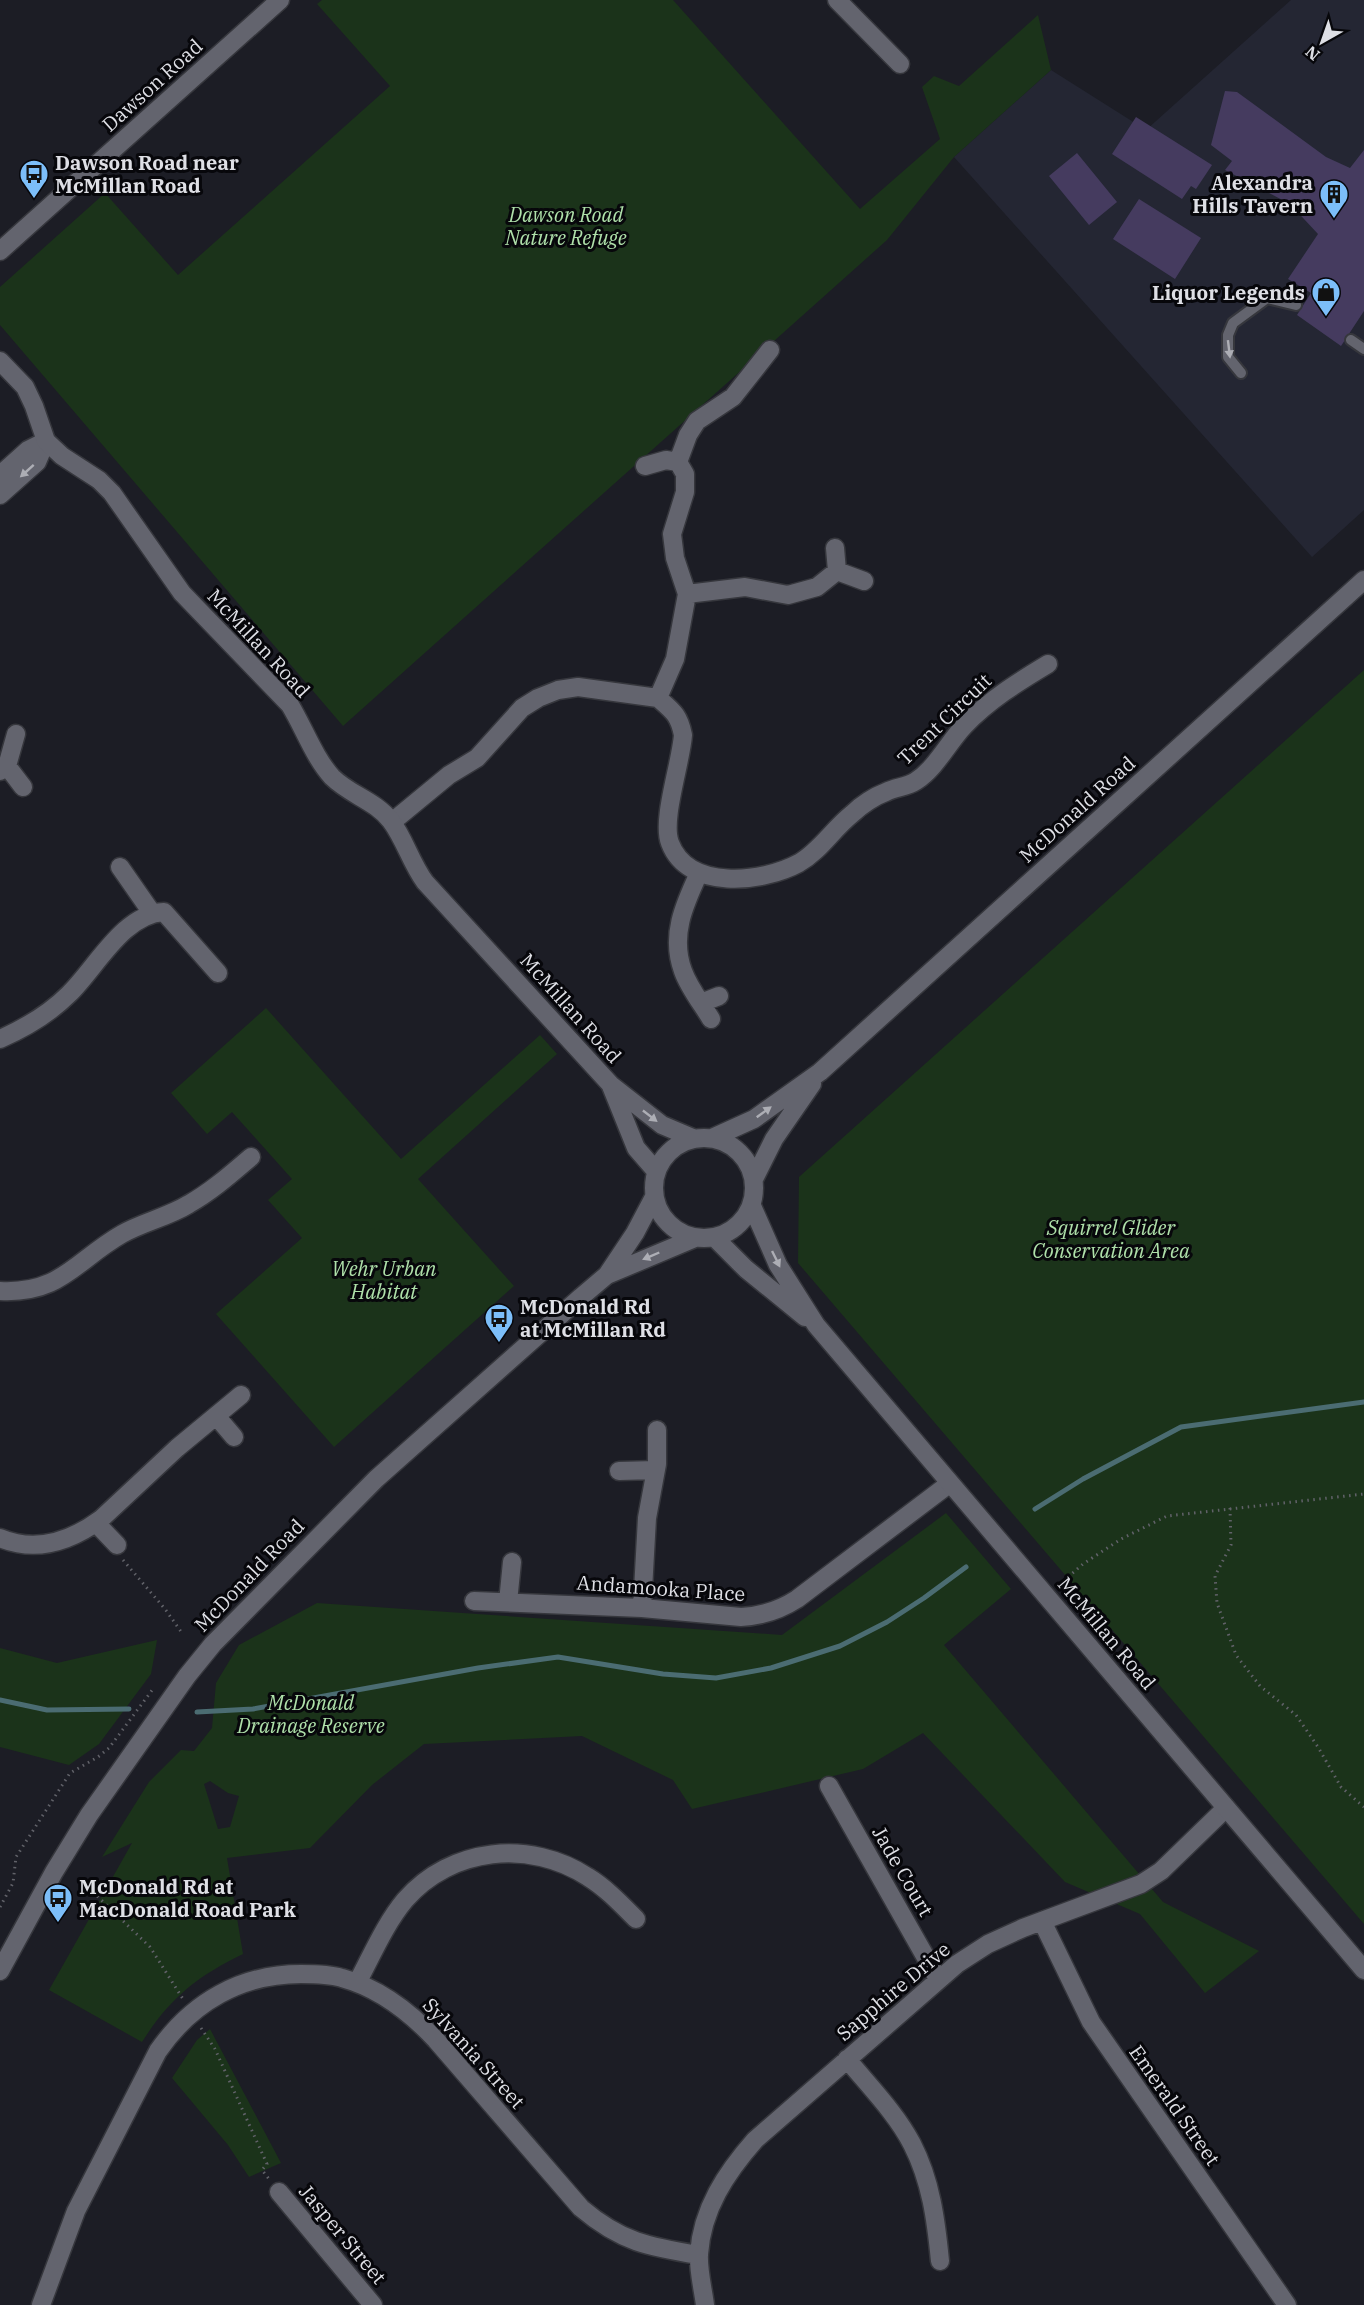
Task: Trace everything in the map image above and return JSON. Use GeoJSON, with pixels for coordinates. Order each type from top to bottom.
{"type":"FeatureCollection","features":[{"type":"Feature","properties":{"kind":"street","name":"Dawson Road"},"geometry":{"type":"LineString","coordinates":[[0,251],[280,0]]}},
{"type":"Feature","properties":{"kind":"street"},"geometry":{"type":"LineString","coordinates":[[837,0],[900,64]]}},
{"type":"Feature","properties":{"kind":"street"},"geometry":{"type":"LineString","coordinates":[[678,462],[688,435],[697,422],[733,397],[770,350]]}},
{"type":"Feature","properties":{"kind":"street"},"geometry":{"type":"LineString","coordinates":[[0,361],[25,387],[46,441],[37,462],[0,495]]}},
{"type":"Feature","properties":{"kind":"street"},"geometry":{"type":"LineString","coordinates":[[0,476],[28,450],[46,441]]}},
{"type":"Feature","properties":{"kind":"street","name":"McMillan Road"},"geometry":{"type":"LineString","coordinates":[[46,441],[62,456],[99,480],[112,493],[182,594],[290,705],[315,752],[332,776],[346,789],[381,809],[392,822],[413,866],[425,882],[611,1085],[662,1125],[704,1139]]}},
{"type":"Feature","properties":{"kind":"street"},"geometry":{"type":"LineString","coordinates":[[645,466],[666,460],[678,462]]}},
{"type":"Feature","properties":{"kind":"street"},"geometry":{"type":"LineString","coordinates":[[392,822],[449,775],[477,758],[522,708],[538,698],[558,690],[578,687],[658,699],[675,659],[687,594],[675,558],[672,534],[685,492],[685,474],[678,462]]}},
{"type":"Feature","properties":{"kind":"street"},"geometry":{"type":"LineString","coordinates":[[835,548],[837,571]]}},
{"type":"Feature","properties":{"kind":"street"},"geometry":{"type":"LineString","coordinates":[[687,594],[745,587],[788,595],[817,587],[837,571]]}},
{"type":"Feature","properties":{"kind":"street"},"geometry":{"type":"LineString","coordinates":[[837,571],[864,580]]}},
{"type":"Feature","properties":{"kind":"street","name":"McDonald Road"},"geometry":{"type":"LineString","coordinates":[[704,1139],[754,1119],[820,1072],[1364,580]]}},
{"type":"Feature","properties":{"kind":"street","name":"Trent Circuit"},"geometry":{"type":"LineString","coordinates":[[658,699],[673,711],[680,721],[683,735],[668,824],[669,842],[678,859],[692,871],[709,877],[757,877],[779,872],[800,863],[852,813],[886,792],[916,781],[980,711],[1002,692],[1048,664]]}},
{"type":"Feature","properties":{"kind":"street"},"geometry":{"type":"LineString","coordinates":[[16,734],[4,769],[23,787]]}},
{"type":"Feature","properties":{"kind":"street"},"geometry":{"type":"LineString","coordinates":[[120,867],[152,913]]}},
{"type":"Feature","properties":{"kind":"street"},"geometry":{"type":"LineString","coordinates":[[699,873],[682,910],[677,930],[678,954],[683,973],[711,1019]]}},
{"type":"Feature","properties":{"kind":"street"},"geometry":{"type":"LineString","coordinates":[[0,1040],[25,1028],[50,1011],[70,993],[115,940],[135,923],[152,913],[164,912],[218,973]]}},
{"type":"Feature","properties":{"kind":"street"},"geometry":{"type":"LineString","coordinates":[[701,1003],[719,996]]}},
{"type":"Feature","properties":{"kind":"street","name":"McDonald Road"},"geometry":{"type":"LineString","coordinates":[[754,1179],[774,1138],[820,1072]]}},
{"type":"Feature","properties":{"kind":"street","name":"McMillan Road"},"geometry":{"type":"LineString","coordinates":[[611,1085],[636,1148],[656,1171]]}},
{"type":"Feature","properties":{"kind":"street"},"geometry":{"type":"LineString","coordinates":[[704,1139],[727,1143],[739,1152],[749,1165],[754,1179],[755,1193],[752,1206],[744,1221],[731,1232],[715,1238],[695,1238],[681,1233],[659,1212],[654,1197],[656,1171],[665,1156],[678,1144],[704,1139]]}},
{"type":"Feature","properties":{"kind":"street"},"geometry":{"type":"LineString","coordinates":[[0,1291],[32,1289],[50,1284],[122,1234],[188,1205],[214,1188],[251,1157]]}},
{"type":"Feature","properties":{"kind":"street","name":"McDonald Road"},"geometry":{"type":"LineString","coordinates":[[0,1971],[67,1849],[143,1737],[213,1644],[376,1479],[607,1275],[635,1233],[654,1197]]}},
{"type":"Feature","properties":{"kind":"street","name":"McMillan Road"},"geometry":{"type":"LineString","coordinates":[[752,1206],[778,1265],[816,1325],[1364,1970]]}},
{"type":"Feature","properties":{"kind":"street","name":"McDonald Road"},"geometry":{"type":"LineString","coordinates":[[607,1275],[695,1238]]}},
{"type":"Feature","properties":{"kind":"street","name":"McMillan Road"},"geometry":{"type":"LineString","coordinates":[[715,1238],[746,1269],[816,1325]]}},
{"type":"Feature","properties":{"kind":"street"},"geometry":{"type":"LineString","coordinates":[[0,1538],[27,1545],[48,1545],[66,1539],[96,1523],[177,1448],[241,1395]]}},
{"type":"Feature","properties":{"kind":"street"},"geometry":{"type":"LineString","coordinates":[[217,1417],[234,1437]]}},
{"type":"Feature","properties":{"kind":"street"},"geometry":{"type":"LineString","coordinates":[[642,1608],[647,1518],[656,1470],[657,1430]]}},
{"type":"Feature","properties":{"kind":"street"},"geometry":{"type":"LineString","coordinates":[[619,1471],[656,1470]]}},
{"type":"Feature","properties":{"kind":"street","name":"Andamooka Place"},"geometry":{"type":"LineString","coordinates":[[474,1601],[642,1608],[756,1617],[784,1607],[950,1484]]}},
{"type":"Feature","properties":{"kind":"street"},"geometry":{"type":"LineString","coordinates":[[96,1523],[117,1545]]}},
{"type":"Feature","properties":{"kind":"street"},"geometry":{"type":"LineString","coordinates":[[508,1602],[512,1562]]}},
{"type":"Feature","properties":{"kind":"street","name":"Jade Court"},"geometry":{"type":"LineString","coordinates":[[829,1786],[938,1979]]}},
{"type":"Feature","properties":{"kind":"street","name":"Sapphire Drive"},"geometry":{"type":"LineString","coordinates":[[705,2305],[699,2255],[707,2217],[717,2190],[732,2165],[755,2139],[938,1979],[988,1944],[1141,1884],[1161,1870],[1226,1808]]}},
{"type":"Feature","properties":{"kind":"street"},"geometry":{"type":"LineString","coordinates":[[357,1983],[387,1927],[404,1901],[429,1878],[467,1858],[518,1853],[565,1864],[588,1877],[636,1919]]}},
{"type":"Feature","properties":{"kind":"street","name":"Emerald Street"},"geometry":{"type":"LineString","coordinates":[[1042,1921],[1091,2022],[1287,2305]]}},
{"type":"Feature","properties":{"kind":"street","name":"Sylvania Street"},"geometry":{"type":"LineString","coordinates":[[41,2305],[76,2211],[158,2051],[170,2034],[191,2012],[236,1985],[262,1977],[314,1974],[339,1977],[380,1994],[418,2022],[581,2208],[600,2225],[621,2237],[640,2244],[699,2255]]}},
{"type":"Feature","properties":{"kind":"street"},"geometry":{"type":"LineString","coordinates":[[847,2059],[894,2118],[911,2143],[924,2169],[936,2215],[940,2261]]}},
{"type":"Feature","properties":{"kind":"street","name":"Jasper Street"},"geometry":{"type":"LineString","coordinates":[[279,2192],[373,2305]]}},
{"type":"Feature","properties":{"kind":"lane"},"geometry":{"type":"LineString","coordinates":[[1241,373],[1228,357],[1228,335],[1233,323],[1267,298],[1296,305]]}},
{"type":"Feature","properties":{"kind":"lane"},"geometry":{"type":"LineString","coordinates":[[1351,340],[1364,349]]}},
{"type":"Feature","properties":{"kind":"path"},"geometry":{"type":"LineString","coordinates":[[1046,1596],[1102,1551],[1167,1516],[1364,1494]]}},
{"type":"Feature","properties":{"kind":"path"},"geometry":{"type":"LineString","coordinates":[[1230,1508],[1232,1545],[1215,1576],[1217,1603],[1236,1655],[1260,1686],[1296,1715],[1341,1787],[1364,1807]]}},
{"type":"Feature","properties":{"kind":"path"},"geometry":{"type":"LineString","coordinates":[[117,1545],[119,1555],[165,1609],[182,1633]]}},
{"type":"Feature","properties":{"kind":"path"},"geometry":{"type":"LineString","coordinates":[[0,1907],[13,1883],[16,1857],[70,1773],[104,1752],[159,1681]]}},
{"type":"Feature","properties":{"kind":"path"},"geometry":{"type":"LineString","coordinates":[[93,1892],[150,1947],[215,2049],[267,2164],[262,2170],[279,2192]]}},
{"type":"Feature","properties":{"kind":"shaded area"},"geometry":{"type":"Polygon","coordinates":[[[1291,0],[1364,0],[1364,510],[1312,557],[954,157],[1051,70],[1146,130],[1291,0]]]}},
{"type":"Feature","properties":{"kind":"green space","name":"Dawson Road Nature Refuge"},"geometry":{"type":"Polygon","coordinates":[[[322,0],[673,0],[860,209],[940,139],[922,87],[934,76],[959,86],[1038,15],[1051,70],[954,157],[887,240],[343,726],[0,325],[0,287],[105,193],[178,275],[390,86],[317,4],[322,0]]]}},
{"type":"Feature","properties":{"kind":"green space","name":"Squirrel Glider Conservation Area"},"geometry":{"type":"Polygon","coordinates":[[[1364,670],[1364,1924],[798,1263],[799,1177],[1364,670]]]}},
{"type":"Feature","properties":{"kind":"green space","name":"Wehr Urban Habitat"},"geometry":{"type":"Polygon","coordinates":[[[266,1008],[401,1159],[540,1035],[557,1054],[418,1179],[514,1286],[334,1447],[216,1314],[302,1238],[268,1200],[292,1179],[232,1112],[207,1134],[171,1093],[266,1008]]]}},
{"type":"Feature","properties":{"kind":"green space","name":"McDonald Drainage Reserve"},"geometry":{"type":"Polygon","coordinates":[[[946,1513],[1011,1589],[944,1645],[1163,1902],[1259,1951],[1205,1993],[1140,1914],[1065,1882],[923,1733],[863,1769],[692,1809],[673,1780],[582,1736],[424,1744],[372,1785],[310,1848],[227,1858],[243,1954],[211,1971],[185,1990],[163,2013],[142,2042],[49,1990],[132,1843],[102,1857],[149,1782],[181,1750],[194,1751],[212,1728],[216,1683],[239,1645],[317,1603],[782,1635],[946,1513]],[[210,1781],[204,1784],[218,1829],[230,1827],[239,1796],[228,1793],[210,1781]]]}},
{"type":"Feature","properties":{"kind":"green space"},"geometry":{"type":"Polygon","coordinates":[[[157,1640],[151,1674],[99,1744],[69,1765],[0,1747],[0,1648],[57,1663],[157,1640]]]}},
{"type":"Feature","properties":{"kind":"green space"},"geometry":{"type":"Polygon","coordinates":[[[210,2029],[281,2163],[249,2177],[228,2145],[172,2078],[197,2040],[210,2029]]]}},
{"type":"Feature","properties":{"kind":"building","name":"Alexandra Hills Tavern"},"geometry":{"type":"Polygon","coordinates":[[[1225,91],[1237,92],[1326,157],[1350,168],[1364,150],[1364,311],[1341,346],[1297,315],[1311,293],[1288,279],[1318,234],[1290,204],[1225,170],[1232,161],[1211,145],[1225,91]]]}},
{"type":"Feature","properties":{"kind":"building"},"geometry":{"type":"Polygon","coordinates":[[[1136,117],[1212,165],[1196,189],[1191,186],[1182,199],[1112,154],[1136,117]]]}},
{"type":"Feature","properties":{"kind":"building"},"geometry":{"type":"Polygon","coordinates":[[[1077,153],[1117,202],[1089,225],[1049,176],[1077,153]]]}},
{"type":"Feature","properties":{"kind":"building"},"geometry":{"type":"Polygon","coordinates":[[[1139,199],[1201,238],[1175,279],[1113,239],[1139,199]]]}},
{"type":"Feature","properties":{"kind":"waterway"},"geometry":{"type":"LineString","coordinates":[[1035,1509],[1083,1479],[1181,1427],[1364,1402]]}},
{"type":"Feature","properties":{"kind":"waterway"},"geometry":{"type":"LineString","coordinates":[[197,1712],[253,1709],[478,1668],[558,1657],[663,1674],[716,1678],[771,1668],[840,1646],[887,1622],[966,1567]]}},
{"type":"Feature","properties":{"kind":"waterway"},"geometry":{"type":"LineString","coordinates":[[0,1700],[47,1710],[129,1709]]}},
{"type":"Feature","properties":{"kind":"place","name":"Dawson Road near McMillan Road"},"geometry":{"type":"Point","coordinates":[34,200]}},
{"type":"Feature","properties":{"kind":"place","name":"Alexandra Hills Tavern"},"geometry":{"type":"Point","coordinates":[1334,220]}},
{"type":"Feature","properties":{"kind":"place","name":"Liquor Legends"},"geometry":{"type":"Point","coordinates":[1326,318]}},
{"type":"Feature","properties":{"kind":"place","name":"McDonald Rd at McMillan Rd"},"geometry":{"type":"Point","coordinates":[499,1344]}},
{"type":"Feature","properties":{"kind":"place","name":"McDonald Rd at MacDonald Road Park"},"geometry":{"type":"Point","coordinates":[58,1924]}}]}
